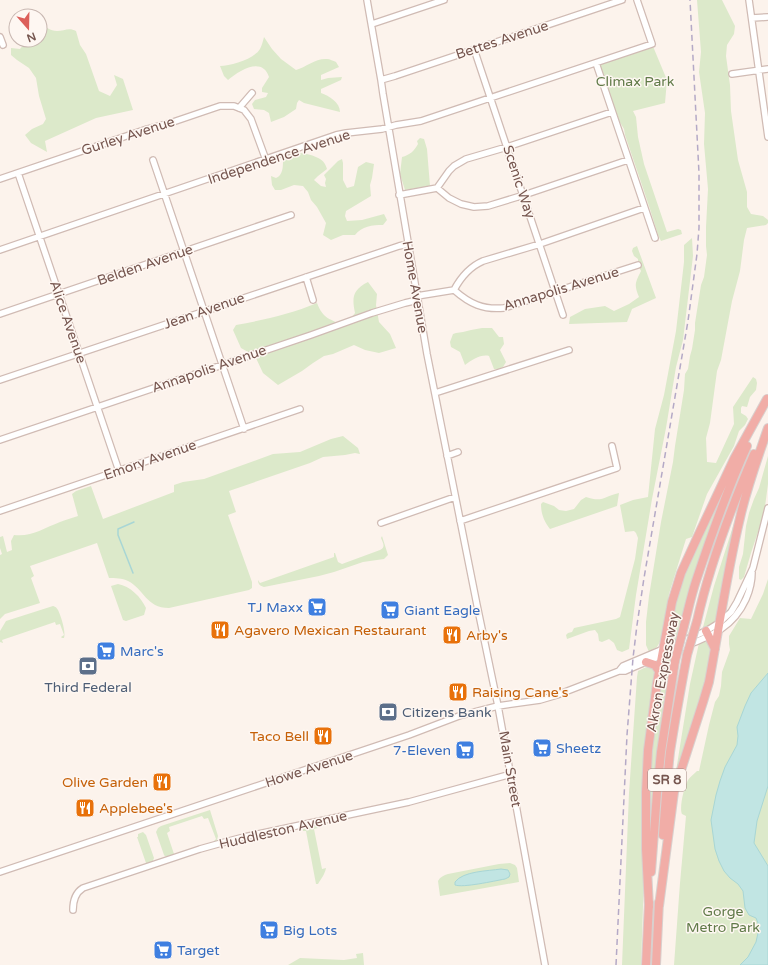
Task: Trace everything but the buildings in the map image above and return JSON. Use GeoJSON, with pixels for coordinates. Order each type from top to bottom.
{"type":"FeatureCollection","features":[{"type":"Feature","properties":{"kind":"highway","name":"Akron Expressway"},"geometry":{"type":"LineString","coordinates":[[646,965],[657,793],[661,752],[675,661],[696,583],[720,512],[740,460],[768,398]]}},
{"type":"Feature","properties":{"kind":"highway"},"geometry":{"type":"LineString","coordinates":[[649,907],[646,849],[646,792],[650,732],[659,671],[672,602],[686,563],[734,459],[768,398]]}},
{"type":"Feature","properties":{"kind":"highway","name":"Akron Expressway"},"geometry":{"type":"LineString","coordinates":[[656,965],[665,800],[678,705],[687,655],[702,597],[729,513],[768,422]]}},
{"type":"Feature","properties":{"kind":"highway"},"geometry":{"type":"LineString","coordinates":[[659,906],[674,792],[709,682],[718,626],[740,518],[754,468],[768,428]]}},
{"type":"Feature","properties":{"kind":"highway"},"geometry":{"type":"LineString","coordinates":[[708,634],[715,649]]}},
{"type":"Feature","properties":{"kind":"highway"},"geometry":{"type":"LineString","coordinates":[[646,662],[655,665],[659,671]]}},
{"type":"Feature","properties":{"kind":"street","name":"Home Avenue"},"geometry":{"type":"LineString","coordinates":[[367,0],[417,298],[470,573]]}},
{"type":"Feature","properties":{"kind":"street"},"geometry":{"type":"LineString","coordinates":[[372,24],[444,0]]}},
{"type":"Feature","properties":{"kind":"street","name":"Bettes Avenue"},"geometry":{"type":"LineString","coordinates":[[381,80],[622,0]]}},
{"type":"Feature","properties":{"kind":"street","name":"Independence Avenue"},"geometry":{"type":"LineString","coordinates":[[0,250],[341,134],[388,128],[421,121],[652,44],[637,0]]}},
{"type":"Feature","properties":{"kind":"street"},"geometry":{"type":"LineString","coordinates":[[749,0],[768,136]]}},
{"type":"Feature","properties":{"kind":"street"},"geometry":{"type":"LineString","coordinates":[[752,18],[768,17]]}},
{"type":"Feature","properties":{"kind":"street"},"geometry":{"type":"LineString","coordinates":[[0,37],[3,45]]}},
{"type":"Feature","properties":{"kind":"street","name":"Scenic Way"},"geometry":{"type":"LineString","coordinates":[[474,50],[524,195],[563,315]]}},
{"type":"Feature","properties":{"kind":"street"},"geometry":{"type":"LineString","coordinates":[[596,63],[655,238]]}},
{"type":"Feature","properties":{"kind":"street"},"geometry":{"type":"LineString","coordinates":[[732,74],[768,69]]}},
{"type":"Feature","properties":{"kind":"street"},"geometry":{"type":"LineString","coordinates":[[252,93],[240,108],[244,110],[251,119],[266,160]]}},
{"type":"Feature","properties":{"kind":"street","name":"Gurley Avenue"},"geometry":{"type":"LineString","coordinates":[[0,179],[143,130],[170,123],[220,106],[229,105],[240,108]]}},
{"type":"Feature","properties":{"kind":"street"},"geometry":{"type":"LineString","coordinates":[[399,195],[437,188],[449,171],[460,162],[472,156],[485,154],[612,112]]}},
{"type":"Feature","properties":{"kind":"street"},"geometry":{"type":"LineString","coordinates":[[153,160],[244,428]]}},
{"type":"Feature","properties":{"kind":"street"},"geometry":{"type":"LineString","coordinates":[[437,188],[453,201],[461,204],[474,207],[488,206],[628,160]]}},
{"type":"Feature","properties":{"kind":"street","name":"Alice Avenue"},"geometry":{"type":"LineString","coordinates":[[18,173],[119,471]]}},
{"type":"Feature","properties":{"kind":"street"},"geometry":{"type":"LineString","coordinates":[[454,290],[464,275],[478,263],[490,258],[540,244],[644,208]]}},
{"type":"Feature","properties":{"kind":"street","name":"Belden Avenue"},"geometry":{"type":"LineString","coordinates":[[0,314],[291,215]]}},
{"type":"Feature","properties":{"kind":"street","name":"Jean Avenue"},"geometry":{"type":"LineString","coordinates":[[0,380],[408,244]]}},
{"type":"Feature","properties":{"kind":"street","name":"Annapolis Avenue"},"geometry":{"type":"LineString","coordinates":[[0,440],[417,298],[454,290],[475,305],[492,309],[511,306],[638,265]]}},
{"type":"Feature","properties":{"kind":"street"},"geometry":{"type":"LineString","coordinates":[[306,277],[314,300]]}},
{"type":"Feature","properties":{"kind":"street"},"geometry":{"type":"LineString","coordinates":[[435,394],[569,350]]}},
{"type":"Feature","properties":{"kind":"street","name":"Emory Avenue"},"geometry":{"type":"LineString","coordinates":[[0,511],[300,409]]}},
{"type":"Feature","properties":{"kind":"street"},"geometry":{"type":"LineString","coordinates":[[460,521],[617,468],[612,446]]}},
{"type":"Feature","properties":{"kind":"street"},"geometry":{"type":"LineString","coordinates":[[447,456],[458,452]]}},
{"type":"Feature","properties":{"kind":"street"},"geometry":{"type":"LineString","coordinates":[[381,522],[455,497]]}},
{"type":"Feature","properties":{"kind":"street","name":"Howe Avenue"},"geometry":{"type":"LineString","coordinates":[[618,671],[623,666],[708,634],[731,612],[753,568],[768,508]]}},
{"type":"Feature","properties":{"kind":"street","name":"Main Street"},"geometry":{"type":"LineString","coordinates":[[470,573],[498,706],[545,965]]}},
{"type":"Feature","properties":{"kind":"street","name":"Howe Avenue"},"geometry":{"type":"LineString","coordinates":[[0,872],[410,736],[459,716],[498,706],[539,700],[557,695],[618,671],[625,671],[646,662],[663,652]]}},
{"type":"Feature","properties":{"kind":"street","name":"Huddleston Avenue"},"geometry":{"type":"LineString","coordinates":[[73,910],[74,898],[83,888],[200,849],[244,837],[409,802],[511,774]]}},
{"type":"Feature","properties":{"kind":"green space"},"geometry":{"type":"Polygon","coordinates":[[[697,0],[722,0],[735,26],[734,34],[727,45],[726,56],[730,85],[731,111],[738,160],[747,192],[747,207],[751,214],[763,216],[768,220],[766,225],[747,228],[740,271],[732,301],[721,360],[717,371],[710,423],[706,438],[707,462],[716,463],[734,424],[733,407],[753,377],[756,379],[757,383],[756,390],[750,397],[747,407],[742,406],[741,408],[741,413],[748,419],[739,431],[734,446],[707,494],[692,537],[686,539],[669,594],[661,640],[657,647],[649,652],[646,645],[646,622],[649,596],[661,522],[673,462],[685,374],[688,369],[692,349],[707,255],[706,227],[708,189],[704,144],[705,113],[699,72],[701,52],[697,0]]]}},
{"type":"Feature","properties":{"kind":"green space"},"geometry":{"type":"Polygon","coordinates":[[[48,28],[55,31],[69,29],[76,31],[80,45],[86,54],[99,91],[110,96],[117,85],[114,75],[123,79],[133,110],[96,118],[45,141],[47,152],[31,143],[25,135],[32,129],[43,124],[46,119],[39,96],[36,78],[29,68],[11,55],[11,48],[48,48],[48,28]]]}},
{"type":"Feature","properties":{"kind":"green space"},"geometry":{"type":"Polygon","coordinates":[[[264,37],[281,59],[296,70],[323,59],[329,59],[336,62],[339,67],[321,75],[321,80],[342,77],[341,80],[321,89],[321,93],[336,102],[340,108],[340,112],[304,103],[299,100],[296,109],[284,117],[271,122],[269,113],[264,110],[254,109],[252,104],[255,100],[266,97],[268,93],[262,92],[262,88],[269,77],[266,71],[261,67],[250,67],[228,80],[224,76],[220,66],[230,65],[253,56],[260,49],[264,37]]]}},
{"type":"Feature","properties":{"kind":"green space","name":"Climax Park"},"geometry":{"type":"Polygon","coordinates":[[[652,44],[667,80],[665,103],[633,111],[636,117],[638,137],[644,164],[667,232],[678,229],[681,230],[682,234],[661,241],[624,129],[618,119],[618,115],[613,116],[596,63],[652,44]]]}},
{"type":"Feature","properties":{"kind":"green space"},"geometry":{"type":"Polygon","coordinates":[[[420,138],[424,139],[427,149],[430,186],[405,190],[400,174],[402,157],[413,151],[418,144],[417,141],[420,138]]]}},
{"type":"Feature","properties":{"kind":"green space"},"geometry":{"type":"Polygon","coordinates":[[[303,153],[321,159],[326,165],[327,169],[314,180],[321,186],[326,187],[326,179],[324,175],[342,159],[343,180],[347,188],[354,186],[358,167],[366,162],[374,164],[370,185],[371,196],[346,211],[345,216],[347,221],[362,220],[384,214],[387,220],[383,225],[368,227],[355,235],[343,235],[331,240],[323,235],[326,223],[303,186],[294,185],[281,190],[275,190],[272,185],[271,176],[276,178],[280,175],[283,168],[283,160],[292,154],[303,153]]]}},
{"type":"Feature","properties":{"kind":"green space"},"geometry":{"type":"Polygon","coordinates":[[[692,238],[693,256],[683,340],[676,367],[652,499],[636,595],[629,649],[622,652],[617,650],[614,643],[609,639],[602,642],[599,641],[598,634],[595,630],[567,639],[566,635],[572,632],[574,628],[620,617],[635,559],[638,538],[634,531],[625,532],[620,505],[633,500],[648,497],[655,429],[664,395],[676,331],[684,262],[684,245],[692,238]]]}},
{"type":"Feature","properties":{"kind":"green space"},"geometry":{"type":"Polygon","coordinates":[[[637,246],[656,298],[632,309],[627,322],[569,324],[570,317],[585,309],[605,306],[614,311],[629,304],[639,297],[636,290],[636,284],[637,278],[641,271],[638,265],[638,259],[634,256],[632,251],[633,248],[637,246]]]}},
{"type":"Feature","properties":{"kind":"green space"},"geometry":{"type":"Polygon","coordinates":[[[368,282],[377,294],[376,305],[379,322],[390,334],[396,348],[379,353],[365,350],[354,345],[333,354],[324,356],[278,385],[263,373],[255,356],[241,348],[233,330],[236,325],[277,316],[317,303],[322,312],[331,320],[345,326],[355,313],[354,295],[356,291],[368,282]]]}},
{"type":"Feature","properties":{"kind":"green space"},"geometry":{"type":"Polygon","coordinates":[[[482,328],[492,328],[499,337],[503,337],[504,344],[500,350],[506,362],[503,367],[499,369],[494,369],[489,356],[477,358],[465,365],[460,352],[451,347],[450,342],[453,334],[482,328]]]}},
{"type":"Feature","properties":{"kind":"green space"},"geometry":{"type":"Polygon","coordinates":[[[343,436],[358,448],[360,454],[355,453],[323,457],[310,463],[229,491],[236,512],[228,515],[252,582],[252,588],[249,590],[169,608],[161,607],[150,602],[133,584],[128,581],[109,578],[97,543],[30,566],[34,576],[31,578],[40,603],[5,614],[0,619],[0,555],[2,554],[0,548],[0,537],[3,536],[7,552],[12,550],[11,541],[14,535],[27,535],[38,532],[62,521],[78,516],[72,494],[76,491],[91,486],[103,519],[174,492],[174,485],[204,479],[273,454],[300,452],[331,439],[343,436]]]}},
{"type":"Feature","properties":{"kind":"green space"},"geometry":{"type":"Polygon","coordinates":[[[768,456],[768,484],[764,514],[744,577],[741,580],[739,579],[739,567],[743,554],[746,526],[768,456]]]}},
{"type":"Feature","properties":{"kind":"green space"},"geometry":{"type":"Polygon","coordinates":[[[619,493],[617,506],[550,529],[542,514],[541,504],[543,502],[554,506],[559,510],[566,511],[574,509],[581,500],[586,497],[600,499],[619,493]]]}},
{"type":"Feature","properties":{"kind":"green space"},"geometry":{"type":"Polygon","coordinates":[[[715,506],[717,507],[702,550],[677,641],[668,644],[671,618],[682,578],[715,506]]]}},
{"type":"Feature","properties":{"kind":"green space"},"geometry":{"type":"Polygon","coordinates":[[[736,517],[717,621],[702,631],[714,586],[736,517]]]}},
{"type":"Feature","properties":{"kind":"green space"},"geometry":{"type":"Polygon","coordinates":[[[382,536],[388,555],[384,559],[363,562],[319,576],[264,587],[258,583],[258,580],[260,583],[334,557],[334,553],[338,562],[342,564],[380,550],[383,546],[382,536]]]}},
{"type":"Feature","properties":{"kind":"green space","name":"Gorge Metro Park"},"geometry":{"type":"Polygon","coordinates":[[[768,579],[768,965],[674,965],[686,816],[682,814],[681,811],[686,783],[697,771],[699,771],[715,702],[719,696],[722,672],[730,650],[729,636],[740,618],[751,619],[763,594],[768,579]]]}},
{"type":"Feature","properties":{"kind":"green space"},"geometry":{"type":"Polygon","coordinates":[[[118,584],[127,587],[138,596],[146,608],[144,615],[126,621],[123,620],[111,586],[118,584]]]}},
{"type":"Feature","properties":{"kind":"green space"},"geometry":{"type":"Polygon","coordinates":[[[53,606],[58,610],[64,628],[64,635],[60,624],[56,625],[55,622],[2,640],[3,643],[0,642],[0,631],[6,621],[53,606]]]}},
{"type":"Feature","properties":{"kind":"green space"},"geometry":{"type":"Polygon","coordinates":[[[708,640],[712,649],[706,685],[679,771],[676,771],[690,684],[699,643],[708,640]]]}},
{"type":"Feature","properties":{"kind":"green space"},"geometry":{"type":"Polygon","coordinates":[[[674,655],[661,724],[651,814],[649,814],[651,755],[661,677],[665,658],[674,655]]]}},
{"type":"Feature","properties":{"kind":"green space"},"geometry":{"type":"Polygon","coordinates":[[[652,666],[655,669],[641,965],[622,965],[629,793],[637,677],[638,671],[652,666]]]}},
{"type":"Feature","properties":{"kind":"green space"},"geometry":{"type":"Polygon","coordinates":[[[210,810],[218,836],[215,842],[214,841],[216,839],[208,818],[204,819],[202,816],[169,827],[170,831],[167,833],[174,854],[177,854],[168,857],[164,855],[156,832],[158,828],[210,810]]]}},
{"type":"Feature","properties":{"kind":"green space"},"geometry":{"type":"Polygon","coordinates":[[[316,826],[318,828],[314,829],[322,869],[326,868],[318,884],[316,884],[306,831],[303,831],[303,829],[316,826]]]}},
{"type":"Feature","properties":{"kind":"green space"},"geometry":{"type":"Polygon","coordinates":[[[143,832],[146,835],[154,858],[152,863],[146,863],[137,837],[138,834],[143,832]]]}},
{"type":"Feature","properties":{"kind":"green space"},"geometry":{"type":"Polygon","coordinates":[[[510,863],[515,865],[517,868],[519,882],[440,896],[438,881],[440,878],[448,874],[510,863]]]}},
{"type":"Feature","properties":{"kind":"green space"},"geometry":{"type":"Polygon","coordinates":[[[363,953],[364,965],[288,965],[300,958],[344,960],[357,958],[356,954],[363,953]]]}},
{"type":"Feature","properties":{"kind":"water"},"geometry":{"type":"Polygon","coordinates":[[[768,673],[768,786],[757,821],[754,843],[768,866],[768,965],[740,965],[748,957],[756,942],[758,923],[756,918],[749,915],[745,908],[743,891],[724,871],[719,861],[715,849],[711,820],[720,781],[725,767],[737,745],[737,727],[745,706],[751,693],[768,673]]]}},
{"type":"Feature","properties":{"kind":"water"},"geometry":{"type":"Polygon","coordinates":[[[501,869],[508,870],[510,874],[509,877],[479,884],[465,886],[455,885],[455,882],[459,878],[464,876],[476,872],[501,869]]]}},
{"type":"Feature","properties":{"kind":"waterway"},"geometry":{"type":"LineString","coordinates":[[133,573],[118,535],[118,529],[134,522]]}},
{"type":"Feature","properties":{"kind":"railway"},"geometry":{"type":"LineString","coordinates":[[616,965],[627,735],[633,658],[644,578],[688,321],[699,228],[699,173],[690,0]]}},
{"type":"Feature","properties":{"kind":"place","name":"TJ Maxx"},"geometry":{"type":"Point","coordinates":[317,607]}},
{"type":"Feature","properties":{"kind":"place","name":"Giant Eagle"},"geometry":{"type":"Point","coordinates":[390,610]}},
{"type":"Feature","properties":{"kind":"place","name":"Agavero Mexican Restaurant"},"geometry":{"type":"Point","coordinates":[220,630]}},
{"type":"Feature","properties":{"kind":"place","name":"Arby's"},"geometry":{"type":"Point","coordinates":[452,635]}},
{"type":"Feature","properties":{"kind":"place","name":"Marc's"},"geometry":{"type":"Point","coordinates":[106,651]}},
{"type":"Feature","properties":{"kind":"place","name":"Third Federal"},"geometry":{"type":"Point","coordinates":[88,666]}},
{"type":"Feature","properties":{"kind":"place","name":"Raising Cane's"},"geometry":{"type":"Point","coordinates":[458,692]}},
{"type":"Feature","properties":{"kind":"place","name":"Citizens Bank"},"geometry":{"type":"Point","coordinates":[388,712]}},
{"type":"Feature","properties":{"kind":"place","name":"Taco Bell"},"geometry":{"type":"Point","coordinates":[323,736]}},
{"type":"Feature","properties":{"kind":"place","name":"Sheetz"},"geometry":{"type":"Point","coordinates":[542,748]}},
{"type":"Feature","properties":{"kind":"place","name":"7-Eleven"},"geometry":{"type":"Point","coordinates":[465,750]}},
{"type":"Feature","properties":{"kind":"place","name":"Olive Garden"},"geometry":{"type":"Point","coordinates":[162,782]}},
{"type":"Feature","properties":{"kind":"place","name":"Applebee's"},"geometry":{"type":"Point","coordinates":[85,808]}},
{"type":"Feature","properties":{"kind":"place","name":"Big Lots"},"geometry":{"type":"Point","coordinates":[269,930]}},
{"type":"Feature","properties":{"kind":"place","name":"Target"},"geometry":{"type":"Point","coordinates":[163,950]}}]}
